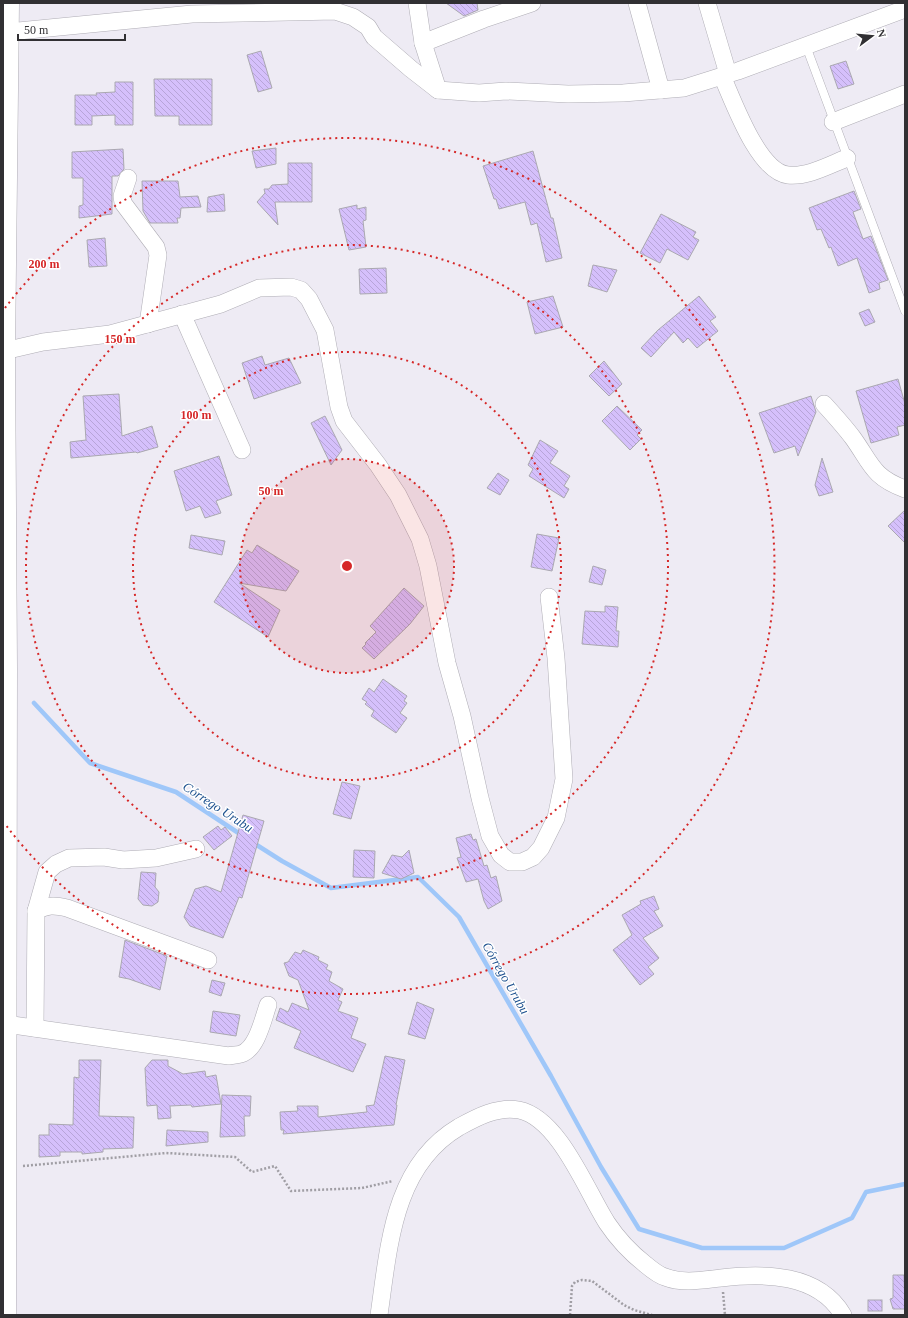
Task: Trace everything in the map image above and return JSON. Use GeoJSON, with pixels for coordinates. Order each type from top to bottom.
{"type":"FeatureCollection","features":[{"type":"Feature","properties":{"kind":"main road"},"geometry":{"type":"LineString","coordinates":[[5,1315],[6,668],[3,352],[8,3]]}},
{"type":"Feature","properties":{"kind":"street"},"geometry":{"type":"LineString","coordinates":[[417,3],[423,43],[438,90]]}},
{"type":"Feature","properties":{"kind":"street"},"geometry":{"type":"LineString","coordinates":[[423,43],[484,19],[532,3]]}},
{"type":"Feature","properties":{"kind":"street"},"geometry":{"type":"LineString","coordinates":[[637,3],[661,90]]}},
{"type":"Feature","properties":{"kind":"street"},"geometry":{"type":"LineString","coordinates":[[707,3],[725,75],[749,135],[765,160],[780,174],[790,175],[813,172],[847,158]]}},
{"type":"Feature","properties":{"kind":"street"},"geometry":{"type":"LineString","coordinates":[[8,32],[192,14],[335,11],[353,17],[368,27],[374,37],[438,90],[479,93],[506,91],[568,94],[684,88],[725,75],[905,9]]}},
{"type":"Feature","properties":{"kind":"street"},"geometry":{"type":"LineString","coordinates":[[833,122],[905,94]]}},
{"type":"Feature","properties":{"kind":"street"},"geometry":{"type":"LineString","coordinates":[[128,178],[122,196],[123,203],[153,240],[158,255],[148,324]]}},
{"type":"Feature","properties":{"kind":"street"},"geometry":{"type":"LineString","coordinates":[[3,352],[43,342],[110,334],[221,304],[259,288],[290,287],[301,290],[309,299],[325,330],[339,407],[344,421],[378,465],[398,495],[420,539],[428,566],[447,663],[462,716],[490,836],[501,854],[510,862],[522,862],[533,857],[541,848],[556,818],[564,779],[556,658],[548,597]]}},
{"type":"Feature","properties":{"kind":"street"},"geometry":{"type":"LineString","coordinates":[[182,314],[242,450]]}},
{"type":"Feature","properties":{"kind":"street"},"geometry":{"type":"LineString","coordinates":[[824,404],[847,430],[870,466],[881,476],[905,488]]}},
{"type":"Feature","properties":{"kind":"street"},"geometry":{"type":"LineString","coordinates":[[35,1028],[36,911],[47,872],[56,864],[70,858],[87,857],[123,860],[156,858],[196,849]]}},
{"type":"Feature","properties":{"kind":"street"},"geometry":{"type":"LineString","coordinates":[[36,911],[45,906],[55,905],[67,908],[208,960]]}},
{"type":"Feature","properties":{"kind":"street"},"geometry":{"type":"LineString","coordinates":[[6,1024],[229,1056],[241,1054],[248,1050],[254,1041],[268,1005]]}},
{"type":"Feature","properties":{"kind":"street"},"geometry":{"type":"LineString","coordinates":[[379,1315],[393,1227],[402,1195],[411,1176],[430,1148],[451,1132],[475,1118],[502,1110],[519,1110],[545,1126],[559,1142],[582,1176],[608,1224],[634,1255],[665,1278],[692,1281],[756,1274],[783,1277],[804,1283],[824,1293],[837,1305],[843,1315]]}},
{"type":"Feature","properties":{"kind":"lane"},"geometry":{"type":"LineString","coordinates":[[806,46],[833,122],[905,311]]}},
{"type":"Feature","properties":{"kind":"path"},"geometry":{"type":"LineString","coordinates":[[6,1168],[166,1153],[235,1157],[252,1172],[275,1166],[291,1191],[362,1188],[411,1176]]}},
{"type":"Feature","properties":{"kind":"path"},"geometry":{"type":"LineString","coordinates":[[722,1278],[725,1315]]}},
{"type":"Feature","properties":{"kind":"path"},"geometry":{"type":"LineString","coordinates":[[570,1315],[572,1286],[575,1282],[582,1280],[592,1281],[634,1310],[652,1315]]}},
{"type":"Feature","properties":{"kind":"building"},"geometry":{"type":"Polygon","coordinates":[[[446,3],[477,3],[478,10],[464,16],[446,3]]]}},
{"type":"Feature","properties":{"kind":"building"},"geometry":{"type":"Polygon","coordinates":[[[261,51],[272,88],[258,92],[247,55],[261,51]]]}},
{"type":"Feature","properties":{"kind":"building"},"geometry":{"type":"Polygon","coordinates":[[[846,61],[854,84],[838,89],[830,66],[846,61]]]}},
{"type":"Feature","properties":{"kind":"building"},"geometry":{"type":"Polygon","coordinates":[[[154,79],[212,79],[212,125],[179,125],[179,116],[155,116],[154,79]]]}},
{"type":"Feature","properties":{"kind":"building"},"geometry":{"type":"Polygon","coordinates":[[[115,82],[133,82],[133,125],[115,125],[115,115],[92,116],[92,125],[75,125],[75,95],[97,95],[96,93],[115,92],[115,82]]]}},
{"type":"Feature","properties":{"kind":"building"},"geometry":{"type":"Polygon","coordinates":[[[276,148],[276,164],[256,168],[252,151],[276,148]]]}},
{"type":"Feature","properties":{"kind":"building"},"geometry":{"type":"Polygon","coordinates":[[[123,149],[124,169],[118,176],[112,176],[112,214],[79,218],[79,206],[83,205],[83,178],[72,178],[72,152],[123,149]]]}},
{"type":"Feature","properties":{"kind":"building"},"geometry":{"type":"Polygon","coordinates":[[[533,151],[551,218],[553,218],[562,258],[546,262],[537,223],[531,225],[525,202],[499,209],[483,166],[533,151]]]}},
{"type":"Feature","properties":{"kind":"building"},"geometry":{"type":"Polygon","coordinates":[[[288,163],[312,163],[312,202],[275,202],[278,225],[257,202],[265,193],[264,189],[269,189],[272,185],[288,184],[288,163]]]}},
{"type":"Feature","properties":{"kind":"building"},"geometry":{"type":"Polygon","coordinates":[[[142,181],[178,181],[180,197],[198,196],[201,207],[181,208],[180,218],[177,218],[178,223],[150,223],[143,211],[142,181]]]}},
{"type":"Feature","properties":{"kind":"building"},"geometry":{"type":"Polygon","coordinates":[[[854,191],[861,209],[853,212],[863,239],[871,236],[888,280],[879,283],[880,289],[869,293],[857,258],[838,266],[831,247],[829,248],[821,229],[817,230],[809,208],[854,191]]]}},
{"type":"Feature","properties":{"kind":"building"},"geometry":{"type":"Polygon","coordinates":[[[224,194],[225,211],[207,212],[208,197],[224,194]]]}},
{"type":"Feature","properties":{"kind":"building"},"geometry":{"type":"Polygon","coordinates":[[[357,205],[357,209],[366,207],[366,220],[363,221],[366,247],[349,250],[339,209],[357,205]]]}},
{"type":"Feature","properties":{"kind":"building"},"geometry":{"type":"Polygon","coordinates":[[[661,214],[696,232],[693,237],[699,240],[688,260],[667,249],[660,263],[640,253],[661,214]]]}},
{"type":"Feature","properties":{"kind":"building"},"geometry":{"type":"Polygon","coordinates":[[[105,238],[107,266],[89,267],[87,240],[105,238]]]}},
{"type":"Feature","properties":{"kind":"building"},"geometry":{"type":"Polygon","coordinates":[[[593,265],[617,270],[607,292],[588,286],[593,265]]]}},
{"type":"Feature","properties":{"kind":"building"},"geometry":{"type":"Polygon","coordinates":[[[386,268],[387,293],[360,294],[359,269],[386,268]]]}},
{"type":"Feature","properties":{"kind":"building"},"geometry":{"type":"Polygon","coordinates":[[[553,296],[563,327],[535,334],[527,302],[553,296]]]}},
{"type":"Feature","properties":{"kind":"building"},"geometry":{"type":"Polygon","coordinates":[[[699,296],[716,317],[710,321],[718,331],[697,348],[688,338],[683,343],[674,332],[651,357],[641,348],[658,330],[699,296]]]}},
{"type":"Feature","properties":{"kind":"building"},"geometry":{"type":"Polygon","coordinates":[[[869,309],[875,322],[865,326],[859,313],[869,309]]]}},
{"type":"Feature","properties":{"kind":"building"},"geometry":{"type":"Polygon","coordinates":[[[262,356],[265,365],[289,358],[301,383],[254,399],[242,363],[262,356]]]}},
{"type":"Feature","properties":{"kind":"building"},"geometry":{"type":"Polygon","coordinates":[[[604,361],[622,384],[609,396],[589,376],[604,361]]]}},
{"type":"Feature","properties":{"kind":"building"},"geometry":{"type":"Polygon","coordinates":[[[898,379],[905,404],[905,425],[897,427],[899,435],[871,443],[856,391],[898,379]]]}},
{"type":"Feature","properties":{"kind":"building"},"geometry":{"type":"Polygon","coordinates":[[[119,394],[122,436],[152,426],[158,447],[137,453],[71,458],[70,442],[86,440],[83,396],[119,394]]]}},
{"type":"Feature","properties":{"kind":"building"},"geometry":{"type":"Polygon","coordinates":[[[811,396],[816,412],[798,456],[795,446],[774,453],[759,413],[811,396]]]}},
{"type":"Feature","properties":{"kind":"building"},"geometry":{"type":"Polygon","coordinates":[[[617,406],[642,430],[637,435],[641,439],[630,450],[602,421],[617,406]]]}},
{"type":"Feature","properties":{"kind":"building"},"geometry":{"type":"Polygon","coordinates":[[[325,416],[342,450],[331,465],[311,423],[325,416]]]}},
{"type":"Feature","properties":{"kind":"building"},"geometry":{"type":"Polygon","coordinates":[[[540,440],[558,451],[550,463],[570,476],[564,486],[569,489],[564,498],[529,476],[533,469],[528,465],[540,440]]]}},
{"type":"Feature","properties":{"kind":"building"},"geometry":{"type":"Polygon","coordinates":[[[219,456],[232,495],[216,501],[221,513],[205,518],[200,506],[186,511],[174,471],[219,456]]]}},
{"type":"Feature","properties":{"kind":"building"},"geometry":{"type":"Polygon","coordinates":[[[822,458],[833,492],[819,496],[815,485],[822,458]]]}},
{"type":"Feature","properties":{"kind":"building"},"geometry":{"type":"Polygon","coordinates":[[[498,473],[509,480],[500,495],[487,488],[498,473]]]}},
{"type":"Feature","properties":{"kind":"building"},"geometry":{"type":"Polygon","coordinates":[[[905,510],[905,543],[888,526],[905,510]]]}},
{"type":"Feature","properties":{"kind":"building"},"geometry":{"type":"Polygon","coordinates":[[[537,534],[559,538],[552,571],[531,567],[537,534]]]}},
{"type":"Feature","properties":{"kind":"building"},"geometry":{"type":"Polygon","coordinates":[[[191,535],[225,541],[222,555],[189,548],[191,535]]]}},
{"type":"Feature","properties":{"kind":"building"},"geometry":{"type":"Polygon","coordinates":[[[257,545],[299,571],[286,591],[239,583],[280,610],[268,637],[214,602],[247,550],[252,553],[257,545]]]}},
{"type":"Feature","properties":{"kind":"building"},"geometry":{"type":"Polygon","coordinates":[[[593,566],[606,570],[602,585],[589,582],[593,566]]]}},
{"type":"Feature","properties":{"kind":"building"},"geometry":{"type":"Polygon","coordinates":[[[404,588],[424,606],[410,624],[374,659],[362,648],[376,632],[370,626],[404,588]]]}},
{"type":"Feature","properties":{"kind":"building"},"geometry":{"type":"Polygon","coordinates":[[[605,606],[618,607],[616,631],[619,631],[618,647],[582,644],[585,611],[605,612],[605,606]]]}},
{"type":"Feature","properties":{"kind":"building"},"geometry":{"type":"Polygon","coordinates":[[[383,679],[407,696],[404,701],[407,703],[400,713],[407,718],[396,733],[371,716],[374,711],[365,704],[367,702],[362,699],[369,688],[374,692],[383,679]]]}},
{"type":"Feature","properties":{"kind":"building"},"geometry":{"type":"Polygon","coordinates":[[[342,782],[360,786],[351,819],[333,814],[342,782]]]}},
{"type":"Feature","properties":{"kind":"building"},"geometry":{"type":"Polygon","coordinates":[[[243,815],[264,821],[242,898],[239,897],[223,938],[190,926],[184,917],[195,889],[206,886],[221,892],[243,815]]]}},
{"type":"Feature","properties":{"kind":"building"},"geometry":{"type":"Polygon","coordinates":[[[218,826],[221,830],[225,827],[232,836],[214,850],[203,837],[218,826]]]}},
{"type":"Feature","properties":{"kind":"building"},"geometry":{"type":"Polygon","coordinates":[[[471,834],[473,840],[476,839],[484,866],[487,865],[491,878],[496,876],[502,901],[488,909],[484,901],[478,879],[466,882],[457,858],[461,857],[456,838],[471,834]]]}},
{"type":"Feature","properties":{"kind":"building"},"geometry":{"type":"Polygon","coordinates":[[[354,850],[375,851],[374,878],[353,877],[354,850]]]}},
{"type":"Feature","properties":{"kind":"building"},"geometry":{"type":"Polygon","coordinates":[[[409,850],[414,873],[401,879],[382,873],[392,855],[402,857],[409,850]]]}},
{"type":"Feature","properties":{"kind":"building"},"geometry":{"type":"Polygon","coordinates":[[[141,872],[156,873],[155,887],[159,892],[158,902],[152,906],[143,905],[138,899],[141,872]]]}},
{"type":"Feature","properties":{"kind":"building"},"geometry":{"type":"Polygon","coordinates":[[[654,896],[659,909],[654,911],[663,926],[643,938],[659,958],[648,967],[654,974],[640,985],[613,950],[632,935],[622,915],[641,904],[640,901],[654,896]]]}},
{"type":"Feature","properties":{"kind":"building"},"geometry":{"type":"Polygon","coordinates":[[[125,940],[167,956],[160,990],[119,977],[125,940]]]}},
{"type":"Feature","properties":{"kind":"building"},"geometry":{"type":"Polygon","coordinates":[[[303,950],[319,957],[318,960],[328,965],[326,969],[332,972],[329,981],[343,989],[338,1000],[342,1002],[338,1011],[358,1018],[351,1038],[366,1044],[353,1072],[294,1048],[301,1031],[276,1020],[280,1008],[288,1012],[292,1003],[309,1010],[298,980],[289,976],[284,963],[288,962],[295,952],[301,954],[303,950]]]}},
{"type":"Feature","properties":{"kind":"building"},"geometry":{"type":"Polygon","coordinates":[[[212,980],[225,983],[221,996],[209,992],[212,980]]]}},
{"type":"Feature","properties":{"kind":"building"},"geometry":{"type":"Polygon","coordinates":[[[417,1002],[434,1009],[425,1039],[408,1034],[417,1002]]]}},
{"type":"Feature","properties":{"kind":"building"},"geometry":{"type":"Polygon","coordinates":[[[213,1011],[240,1015],[236,1036],[210,1032],[213,1011]]]}},
{"type":"Feature","properties":{"kind":"building"},"geometry":{"type":"Polygon","coordinates":[[[385,1056],[405,1060],[396,1105],[394,1125],[283,1134],[284,1130],[281,1130],[280,1112],[298,1111],[297,1106],[318,1106],[318,1117],[367,1112],[366,1106],[374,1105],[385,1056]]]}},
{"type":"Feature","properties":{"kind":"building"},"geometry":{"type":"Polygon","coordinates":[[[79,1060],[101,1060],[99,1116],[134,1117],[133,1148],[103,1149],[103,1152],[82,1154],[82,1152],[60,1152],[60,1156],[39,1157],[39,1135],[49,1135],[49,1124],[73,1125],[74,1077],[79,1078],[79,1060]]]}},
{"type":"Feature","properties":{"kind":"building"},"geometry":{"type":"Polygon","coordinates":[[[152,1060],[168,1060],[168,1066],[183,1074],[205,1071],[206,1077],[216,1075],[221,1104],[192,1107],[191,1105],[170,1106],[171,1118],[158,1119],[157,1105],[147,1106],[145,1068],[152,1060]]]}},
{"type":"Feature","properties":{"kind":"building"},"geometry":{"type":"Polygon","coordinates":[[[222,1095],[251,1096],[250,1116],[244,1116],[245,1136],[220,1137],[222,1095]]]}},
{"type":"Feature","properties":{"kind":"building"},"geometry":{"type":"Polygon","coordinates":[[[167,1130],[208,1132],[208,1142],[166,1146],[167,1130]]]}},
{"type":"Feature","properties":{"kind":"building"},"geometry":{"type":"Polygon","coordinates":[[[893,1275],[904,1275],[905,1309],[893,1309],[890,1299],[893,1298],[893,1275]]]}},
{"type":"Feature","properties":{"kind":"building"},"geometry":{"type":"Polygon","coordinates":[[[868,1300],[882,1300],[882,1311],[868,1311],[868,1300]]]}},
{"type":"Feature","properties":{"kind":"waterway","name":"Córrego Urubu"},"geometry":{"type":"LineString","coordinates":[[34,703],[90,763],[176,792],[243,836]]}},
{"type":"Feature","properties":{"kind":"waterway","name":"Córrego Urubu"},"geometry":{"type":"LineString","coordinates":[[252,842],[282,861],[331,888],[418,877],[459,917],[551,1076],[601,1167],[639,1229],[702,1248],[784,1248],[852,1218],[866,1192],[905,1184]]}}]}
